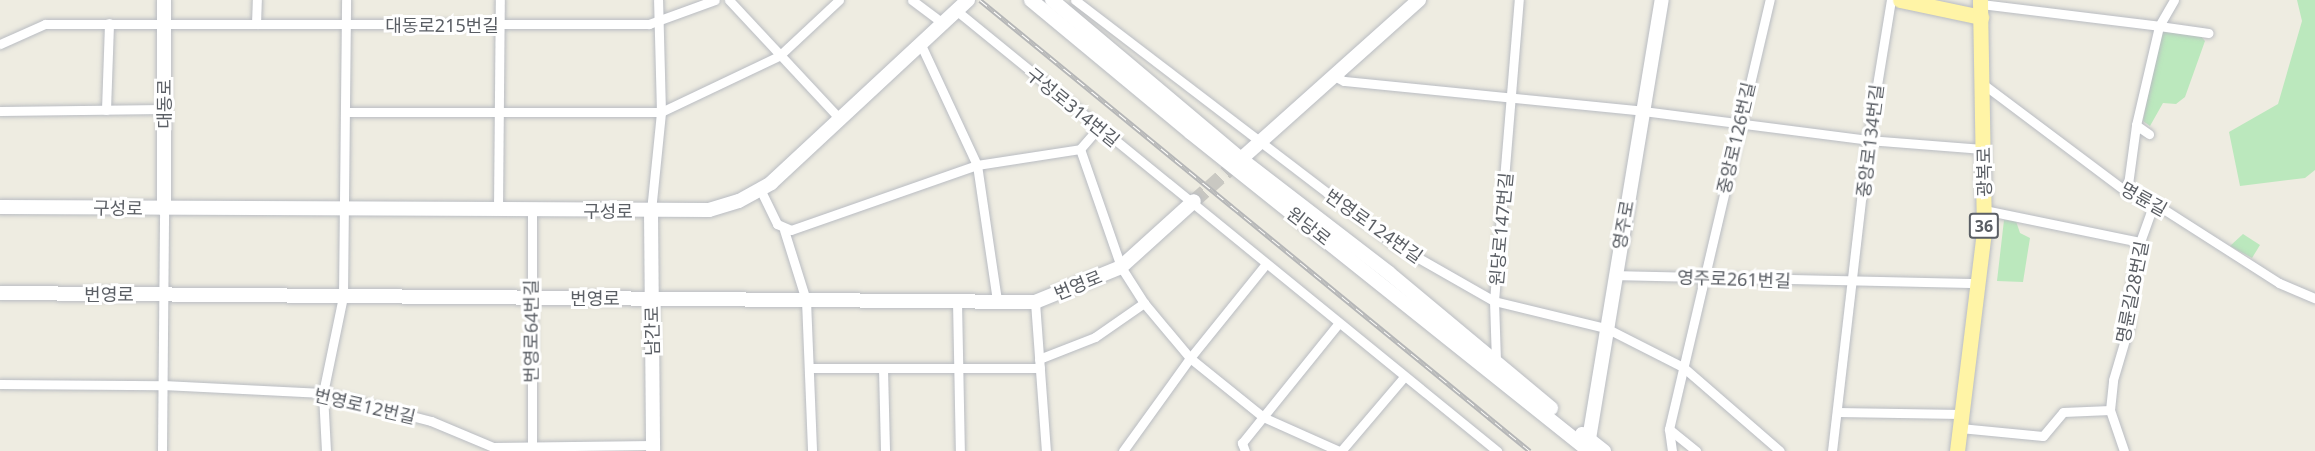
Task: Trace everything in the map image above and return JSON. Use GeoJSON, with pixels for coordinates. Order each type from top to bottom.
{"type":"FeatureCollection","features":[{"type":"Feature","properties":{"kind":"main road","name":"대동로"},"geometry":{"type":"LineString","coordinates":[[164,0],[164,209]]}},
{"type":"Feature","properties":{"kind":"main road","name":"구성로"},"geometry":{"type":"LineString","coordinates":[[0,207],[709,210],[760,189],[842,120],[968,0]]}},
{"type":"Feature","properties":{"kind":"main road","name":"원당로"},"geometry":{"type":"LineString","coordinates":[[1031,0],[1190,132],[1588,448],[1604,451]]}},
{"type":"Feature","properties":{"kind":"main road","name":"원당로"},"geometry":{"type":"LineString","coordinates":[[1052,0],[1241,159],[1496,361],[1588,448]]}},
{"type":"Feature","properties":{"kind":"main road"},"geometry":{"type":"LineString","coordinates":[[1241,159],[1419,0]]}},
{"type":"Feature","properties":{"kind":"main road","name":"영주로"},"geometry":{"type":"LineString","coordinates":[[1588,448],[1662,0]]}},
{"type":"Feature","properties":{"kind":"main road"},"geometry":{"type":"LineString","coordinates":[[1900,0],[1981,7]]}},
{"type":"Feature","properties":{"kind":"main road","name":"광복로"},"geometry":{"type":"LineString","coordinates":[[1957,451],[1984,210],[1981,7]]}},
{"type":"Feature","properties":{"kind":"main road","name":"번영로"},"geometry":{"type":"LineString","coordinates":[[0,293],[1035,302],[1121,267],[1192,202]]}},
{"type":"Feature","properties":{"kind":"main road","name":"남간로"},"geometry":{"type":"LineString","coordinates":[[651,211],[653,448]]}},
{"type":"Feature","properties":{"kind":"street"},"geometry":{"type":"LineString","coordinates":[[256,24],[257,0]]}},
{"type":"Feature","properties":{"kind":"street"},"geometry":{"type":"LineString","coordinates":[[326,451],[323,393],[343,296],[346,0]]}},
{"type":"Feature","properties":{"kind":"street"},"geometry":{"type":"LineString","coordinates":[[498,209],[500,0]]}},
{"type":"Feature","properties":{"kind":"street"},"geometry":{"type":"LineString","coordinates":[[651,211],[661,112],[658,0]]}},
{"type":"Feature","properties":{"kind":"street","name":"대동로215번길"},"geometry":{"type":"LineString","coordinates":[[0,44],[45,24],[164,22],[346,26],[658,23],[715,0]]}},
{"type":"Feature","properties":{"kind":"street"},"geometry":{"type":"LineString","coordinates":[[729,0],[779,56],[842,120]]}},
{"type":"Feature","properties":{"kind":"street"},"geometry":{"type":"LineString","coordinates":[[345,112],[661,112],[779,56],[839,0]]}},
{"type":"Feature","properties":{"kind":"street"},"geometry":{"type":"LineString","coordinates":[[912,0],[943,23]]}},
{"type":"Feature","properties":{"kind":"street","name":"번영로124번길"},"geometry":{"type":"LineString","coordinates":[[1075,0],[1394,244],[1494,301],[1606,328],[1683,367],[1780,451]]}},
{"type":"Feature","properties":{"kind":"street","name":"원당로147번길"},"geometry":{"type":"LineString","coordinates":[[1496,361],[1494,301],[1520,0]]}},
{"type":"Feature","properties":{"kind":"street","name":"중앙로126번길"},"geometry":{"type":"LineString","coordinates":[[1672,451],[1670,429],[1683,367],[1770,0]]}},
{"type":"Feature","properties":{"kind":"street","name":"중앙로134번길"},"geometry":{"type":"LineString","coordinates":[[1832,451],[1868,140],[1891,0]]}},
{"type":"Feature","properties":{"kind":"street"},"geometry":{"type":"LineString","coordinates":[[2127,192],[2134,163],[2136,126],[2159,26],[2174,0]]}},
{"type":"Feature","properties":{"kind":"street"},"geometry":{"type":"LineString","coordinates":[[1981,7],[2209,33]]}},
{"type":"Feature","properties":{"kind":"street","name":"구성로314번길"},"geometry":{"type":"LineString","coordinates":[[957,11],[1098,128],[1192,202],[1265,265],[1497,451]]}},
{"type":"Feature","properties":{"kind":"street"},"geometry":{"type":"LineString","coordinates":[[106,110],[109,23]]}},
{"type":"Feature","properties":{"kind":"street"},"geometry":{"type":"LineString","coordinates":[[921,45],[977,165],[997,301]]}},
{"type":"Feature","properties":{"kind":"street"},"geometry":{"type":"LineString","coordinates":[[1334,76],[1344,81],[1643,111],[1868,140],[1983,149]]}},
{"type":"Feature","properties":{"kind":"street","name":"명륜길"},"geometry":{"type":"LineString","coordinates":[[1983,84],[2127,192],[2154,203],[2279,283],[2315,298]]}},
{"type":"Feature","properties":{"kind":"street"},"geometry":{"type":"LineString","coordinates":[[0,111],[164,109]]}},
{"type":"Feature","properties":{"kind":"street"},"geometry":{"type":"LineString","coordinates":[[2136,126],[2149,134]]}},
{"type":"Feature","properties":{"kind":"street"},"geometry":{"type":"LineString","coordinates":[[784,230],[820,221],[977,165],[1080,149],[1098,128]]}},
{"type":"Feature","properties":{"kind":"street"},"geometry":{"type":"LineString","coordinates":[[1080,149],[1121,267],[1143,303],[1190,358],[1263,417],[1340,451],[1404,377]]}},
{"type":"Feature","properties":{"kind":"street"},"geometry":{"type":"LineString","coordinates":[[760,189],[777,224],[784,230],[806,300],[805,354],[811,368],[812,451]]}},
{"type":"Feature","properties":{"kind":"street","name":"명륜길28번길"},"geometry":{"type":"LineString","coordinates":[[2124,451],[2110,410],[2113,380],[2129,326],[2130,292],[2140,242],[2154,203]]}},
{"type":"Feature","properties":{"kind":"street"},"geometry":{"type":"LineString","coordinates":[[162,451],[164,209]]}},
{"type":"Feature","properties":{"kind":"street","name":"번영로64번길"},"geometry":{"type":"LineString","coordinates":[[532,210],[532,448]]}},
{"type":"Feature","properties":{"kind":"street"},"geometry":{"type":"LineString","coordinates":[[1984,210],[2140,242]]}},
{"type":"Feature","properties":{"kind":"street"},"geometry":{"type":"LineString","coordinates":[[1123,451],[1190,358],[1265,265]]}},
{"type":"Feature","properties":{"kind":"street","name":"영주로261번길"},"geometry":{"type":"LineString","coordinates":[[1615,275],[1853,283],[1977,283]]}},
{"type":"Feature","properties":{"kind":"street"},"geometry":{"type":"LineString","coordinates":[[957,301],[960,451]]}},
{"type":"Feature","properties":{"kind":"street"},"geometry":{"type":"LineString","coordinates":[[1035,302],[1046,451]]}},
{"type":"Feature","properties":{"kind":"street"},"geometry":{"type":"LineString","coordinates":[[811,368],[958,367],[1039,363],[1095,337],[1143,303]]}},
{"type":"Feature","properties":{"kind":"street"},"geometry":{"type":"LineString","coordinates":[[1245,451],[1242,443],[1338,324]]}},
{"type":"Feature","properties":{"kind":"street"},"geometry":{"type":"LineString","coordinates":[[883,368],[885,451]]}},
{"type":"Feature","properties":{"kind":"street","name":"번영로12번길"},"geometry":{"type":"LineString","coordinates":[[0,384],[164,385],[323,393],[431,421],[493,447],[653,448]]}},
{"type":"Feature","properties":{"kind":"street"},"geometry":{"type":"LineString","coordinates":[[1837,412],[1960,421],[2043,436],[2062,412],[2110,410]]}},
{"type":"Feature","properties":{"kind":"street"},"geometry":{"type":"LineString","coordinates":[[1670,429],[1696,451]]}},
{"type":"Feature","properties":{"kind":"green space"},"geometry":{"type":"Polygon","coordinates":[[[2297,0],[2315,0],[2315,170],[2305,178],[2240,186],[2229,132],[2278,104],[2302,21],[2297,0]]]}},
{"type":"Feature","properties":{"kind":"green space"},"geometry":{"type":"Polygon","coordinates":[[[2164,29],[2199,34],[2205,41],[2185,97],[2176,104],[2163,103],[2150,126],[2143,121],[2160,31],[2164,29]]]}},
{"type":"Feature","properties":{"kind":"green space"},"geometry":{"type":"Polygon","coordinates":[[[2004,220],[2016,221],[2020,233],[2030,238],[2023,282],[1997,281],[2004,220]]]}},
{"type":"Feature","properties":{"kind":"green space"},"geometry":{"type":"Polygon","coordinates":[[[2243,234],[2260,245],[2252,258],[2230,246],[2243,234]]]}},
{"type":"Feature","properties":{"kind":"tunnel"},"geometry":{"type":"LineString","coordinates":[[1194,201],[1240,160]]}},
{"type":"Feature","properties":{"kind":"railway"},"geometry":{"type":"LineString","coordinates":[[980,0],[1530,451]]}}]}
